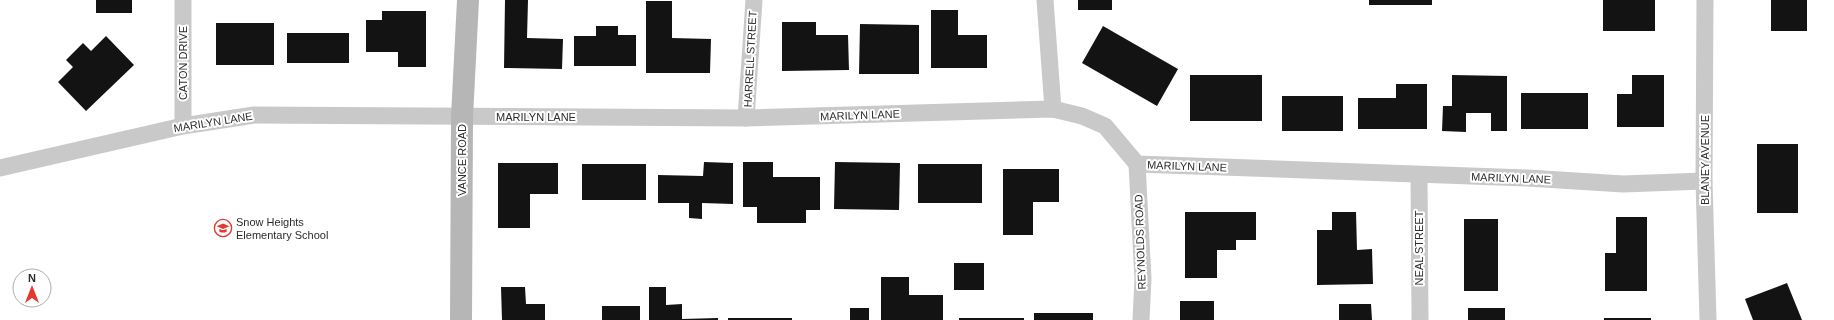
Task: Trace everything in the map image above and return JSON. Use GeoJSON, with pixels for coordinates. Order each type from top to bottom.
{"type":"FeatureCollection","features":[{"type":"Feature","properties":{"kind":"street","name":"CATON DRIVE"},"geometry":{"type":"LineString","coordinates":[[183,0],[183,126]]}},
{"type":"Feature","properties":{"kind":"street","name":"VANCE ROAD"},"geometry":{"type":"LineString","coordinates":[[461,320],[462,117],[468,0]]}},
{"type":"Feature","properties":{"kind":"street","name":"HARRELL STREET"},"geometry":{"type":"LineString","coordinates":[[746,118],[754,0]]}},
{"type":"Feature","properties":{"kind":"street"},"geometry":{"type":"LineString","coordinates":[[1045,0],[1053,109]]}},
{"type":"Feature","properties":{"kind":"street","name":"BLANEY AVENUE"},"geometry":{"type":"LineString","coordinates":[[1705,0],[1704,181],[1708,320]]}},
{"type":"Feature","properties":{"kind":"street","name":"MARILYN LANE"},"geometry":{"type":"LineString","coordinates":[[0,168],[183,126],[254,115],[746,118],[1053,109],[1082,116],[1105,126],[1137,164],[1528,178],[1623,184],[1704,181]]}},
{"type":"Feature","properties":{"kind":"street","name":"REYNOLDS ROAD"},"geometry":{"type":"LineString","coordinates":[[1137,164],[1143,279],[1141,320]]}},
{"type":"Feature","properties":{"kind":"street","name":"NEAL STREET"},"geometry":{"type":"LineString","coordinates":[[1418,175],[1420,320]]}},
{"type":"Feature","properties":{"kind":"building"},"geometry":{"type":"Polygon","coordinates":[[[96,0],[132,0],[132,13],[96,13],[96,0]]]}},
{"type":"Feature","properties":{"kind":"building"},"geometry":{"type":"Polygon","coordinates":[[[505,0],[528,0],[527,38],[563,39],[562,69],[504,68],[505,0]]]}},
{"type":"Feature","properties":{"kind":"building"},"geometry":{"type":"Polygon","coordinates":[[[1078,0],[1112,0],[1112,10],[1078,10],[1078,0]]]}},
{"type":"Feature","properties":{"kind":"building"},"geometry":{"type":"Polygon","coordinates":[[[1369,0],[1432,0],[1432,5],[1369,5],[1369,0]]]}},
{"type":"Feature","properties":{"kind":"building"},"geometry":{"type":"Polygon","coordinates":[[[1603,0],[1655,0],[1655,31],[1603,31],[1603,0]]]}},
{"type":"Feature","properties":{"kind":"building"},"geometry":{"type":"Polygon","coordinates":[[[1771,0],[1807,0],[1807,31],[1771,31],[1771,0]]]}},
{"type":"Feature","properties":{"kind":"building"},"geometry":{"type":"Polygon","coordinates":[[[646,1],[672,1],[672,38],[711,39],[710,73],[646,73],[646,1]]]}},
{"type":"Feature","properties":{"kind":"building"},"geometry":{"type":"Polygon","coordinates":[[[931,10],[958,10],[958,35],[987,35],[987,68],[931,68],[931,10]]]}},
{"type":"Feature","properties":{"kind":"building"},"geometry":{"type":"Polygon","coordinates":[[[382,11],[426,11],[426,67],[398,67],[398,52],[366,52],[366,20],[382,20],[382,11]]]}},
{"type":"Feature","properties":{"kind":"building"},"geometry":{"type":"Polygon","coordinates":[[[782,22],[816,22],[816,35],[848,35],[849,70],[782,71],[782,22]]]}},
{"type":"Feature","properties":{"kind":"building"},"geometry":{"type":"Polygon","coordinates":[[[216,23],[274,23],[274,65],[216,65],[216,23]]]}},
{"type":"Feature","properties":{"kind":"building"},"geometry":{"type":"Polygon","coordinates":[[[860,24],[919,25],[919,74],[859,74],[860,24]]]}},
{"type":"Feature","properties":{"kind":"building"},"geometry":{"type":"Polygon","coordinates":[[[596,26],[618,26],[618,35],[636,35],[636,66],[574,66],[574,36],[596,36],[596,26]]]}},
{"type":"Feature","properties":{"kind":"building"},"geometry":{"type":"Polygon","coordinates":[[[1103,26],[1178,69],[1157,106],[1082,63],[1103,26]]]}},
{"type":"Feature","properties":{"kind":"building"},"geometry":{"type":"Polygon","coordinates":[[[287,33],[349,33],[349,63],[287,63],[287,33]]]}},
{"type":"Feature","properties":{"kind":"building"},"geometry":{"type":"Polygon","coordinates":[[[106,36],[134,65],[86,111],[58,82],[73,67],[66,60],[83,43],[91,51],[106,36]]]}},
{"type":"Feature","properties":{"kind":"building"},"geometry":{"type":"Polygon","coordinates":[[[1190,75],[1262,75],[1262,121],[1190,121],[1190,75]]]}},
{"type":"Feature","properties":{"kind":"building"},"geometry":{"type":"Polygon","coordinates":[[[1452,75],[1507,76],[1507,131],[1491,131],[1491,113],[1466,113],[1466,132],[1442,131],[1443,106],[1452,106],[1452,75]]]}},
{"type":"Feature","properties":{"kind":"building"},"geometry":{"type":"Polygon","coordinates":[[[1632,75],[1664,75],[1664,127],[1617,127],[1617,94],[1632,94],[1632,75]]]}},
{"type":"Feature","properties":{"kind":"building"},"geometry":{"type":"Polygon","coordinates":[[[1396,84],[1427,84],[1427,129],[1358,129],[1358,98],[1396,98],[1396,84]]]}},
{"type":"Feature","properties":{"kind":"building"},"geometry":{"type":"Polygon","coordinates":[[[1521,93],[1588,93],[1588,129],[1521,129],[1521,93]]]}},
{"type":"Feature","properties":{"kind":"building"},"geometry":{"type":"Polygon","coordinates":[[[1282,96],[1343,96],[1343,131],[1282,131],[1282,96]]]}},
{"type":"Feature","properties":{"kind":"building"},"geometry":{"type":"Polygon","coordinates":[[[1757,144],[1798,144],[1798,213],[1757,213],[1757,144]]]}},
{"type":"Feature","properties":{"kind":"building"},"geometry":{"type":"Polygon","coordinates":[[[704,162],[733,163],[733,204],[702,203],[702,219],[689,218],[689,203],[658,203],[658,175],[703,176],[704,162]]]}},
{"type":"Feature","properties":{"kind":"building"},"geometry":{"type":"Polygon","coordinates":[[[743,162],[773,162],[773,177],[820,177],[820,210],[806,210],[806,223],[757,223],[757,207],[743,207],[743,162]]]}},
{"type":"Feature","properties":{"kind":"building"},"geometry":{"type":"Polygon","coordinates":[[[835,162],[900,163],[899,210],[834,209],[835,162]]]}},
{"type":"Feature","properties":{"kind":"building"},"geometry":{"type":"Polygon","coordinates":[[[498,163],[558,163],[558,194],[530,194],[530,228],[498,228],[498,163]]]}},
{"type":"Feature","properties":{"kind":"building"},"geometry":{"type":"Polygon","coordinates":[[[582,164],[646,164],[646,200],[582,200],[582,164]]]}},
{"type":"Feature","properties":{"kind":"building"},"geometry":{"type":"Polygon","coordinates":[[[918,164],[982,164],[982,203],[918,203],[918,164]]]}},
{"type":"Feature","properties":{"kind":"building"},"geometry":{"type":"Polygon","coordinates":[[[1003,169],[1059,169],[1059,202],[1033,202],[1033,235],[1003,235],[1003,169]]]}},
{"type":"Feature","properties":{"kind":"building"},"geometry":{"type":"Polygon","coordinates":[[[1185,212],[1256,212],[1256,240],[1236,240],[1236,250],[1217,250],[1217,278],[1185,278],[1185,212]]]}},
{"type":"Feature","properties":{"kind":"building"},"geometry":{"type":"Polygon","coordinates":[[[1332,212],[1356,212],[1357,250],[1372,249],[1373,284],[1317,285],[1317,230],[1332,230],[1332,212]]]}},
{"type":"Feature","properties":{"kind":"building"},"geometry":{"type":"Polygon","coordinates":[[[1616,217],[1647,217],[1647,291],[1605,291],[1605,253],[1616,253],[1616,217]]]}},
{"type":"Feature","properties":{"kind":"building"},"geometry":{"type":"Polygon","coordinates":[[[1464,219],[1498,219],[1498,291],[1464,291],[1464,219]]]}},
{"type":"Feature","properties":{"kind":"building"},"geometry":{"type":"Polygon","coordinates":[[[954,263],[984,263],[984,290],[954,290],[954,263]]]}},
{"type":"Feature","properties":{"kind":"building"},"geometry":{"type":"Polygon","coordinates":[[[881,277],[909,277],[909,295],[943,295],[943,320],[881,320],[881,277]]]}},
{"type":"Feature","properties":{"kind":"building"},"geometry":{"type":"Polygon","coordinates":[[[1787,283],[1802,320],[1753,320],[1745,299],[1787,283]]]}},
{"type":"Feature","properties":{"kind":"building"},"geometry":{"type":"Polygon","coordinates":[[[501,287],[525,287],[526,304],[545,304],[545,320],[502,320],[501,287]]]}},
{"type":"Feature","properties":{"kind":"building"},"geometry":{"type":"Polygon","coordinates":[[[649,287],[666,287],[666,305],[682,304],[682,319],[718,318],[718,320],[649,320],[649,287]]]}},
{"type":"Feature","properties":{"kind":"building"},"geometry":{"type":"Polygon","coordinates":[[[1180,301],[1214,301],[1214,320],[1180,320],[1180,301]]]}},
{"type":"Feature","properties":{"kind":"building"},"geometry":{"type":"Polygon","coordinates":[[[1339,304],[1371,304],[1372,320],[1339,320],[1339,304]]]}},
{"type":"Feature","properties":{"kind":"building"},"geometry":{"type":"Polygon","coordinates":[[[602,306],[640,306],[640,320],[602,320],[602,306]]]}},
{"type":"Feature","properties":{"kind":"building"},"geometry":{"type":"Polygon","coordinates":[[[850,308],[869,308],[869,320],[850,320],[850,308]]]}},
{"type":"Feature","properties":{"kind":"building"},"geometry":{"type":"Polygon","coordinates":[[[1468,308],[1505,308],[1505,320],[1468,320],[1468,308]]]}},
{"type":"Feature","properties":{"kind":"building"},"geometry":{"type":"Polygon","coordinates":[[[1034,313],[1093,313],[1093,320],[1034,320],[1034,313]]]}},
{"type":"Feature","properties":{"kind":"building"},"geometry":{"type":"Polygon","coordinates":[[[728,318],[792,318],[792,320],[728,320],[728,318]]]}},
{"type":"Feature","properties":{"kind":"building"},"geometry":{"type":"Polygon","coordinates":[[[959,318],[1024,318],[1024,320],[959,320],[959,318]]]}},
{"type":"Feature","properties":{"kind":"building"},"geometry":{"type":"Polygon","coordinates":[[[1604,318],[1651,318],[1651,320],[1604,320],[1604,318]]]}},
{"type":"Feature","properties":{"kind":"place","name":"Snow Heights Elementary School"},"geometry":{"type":"Point","coordinates":[223,228]}}]}
